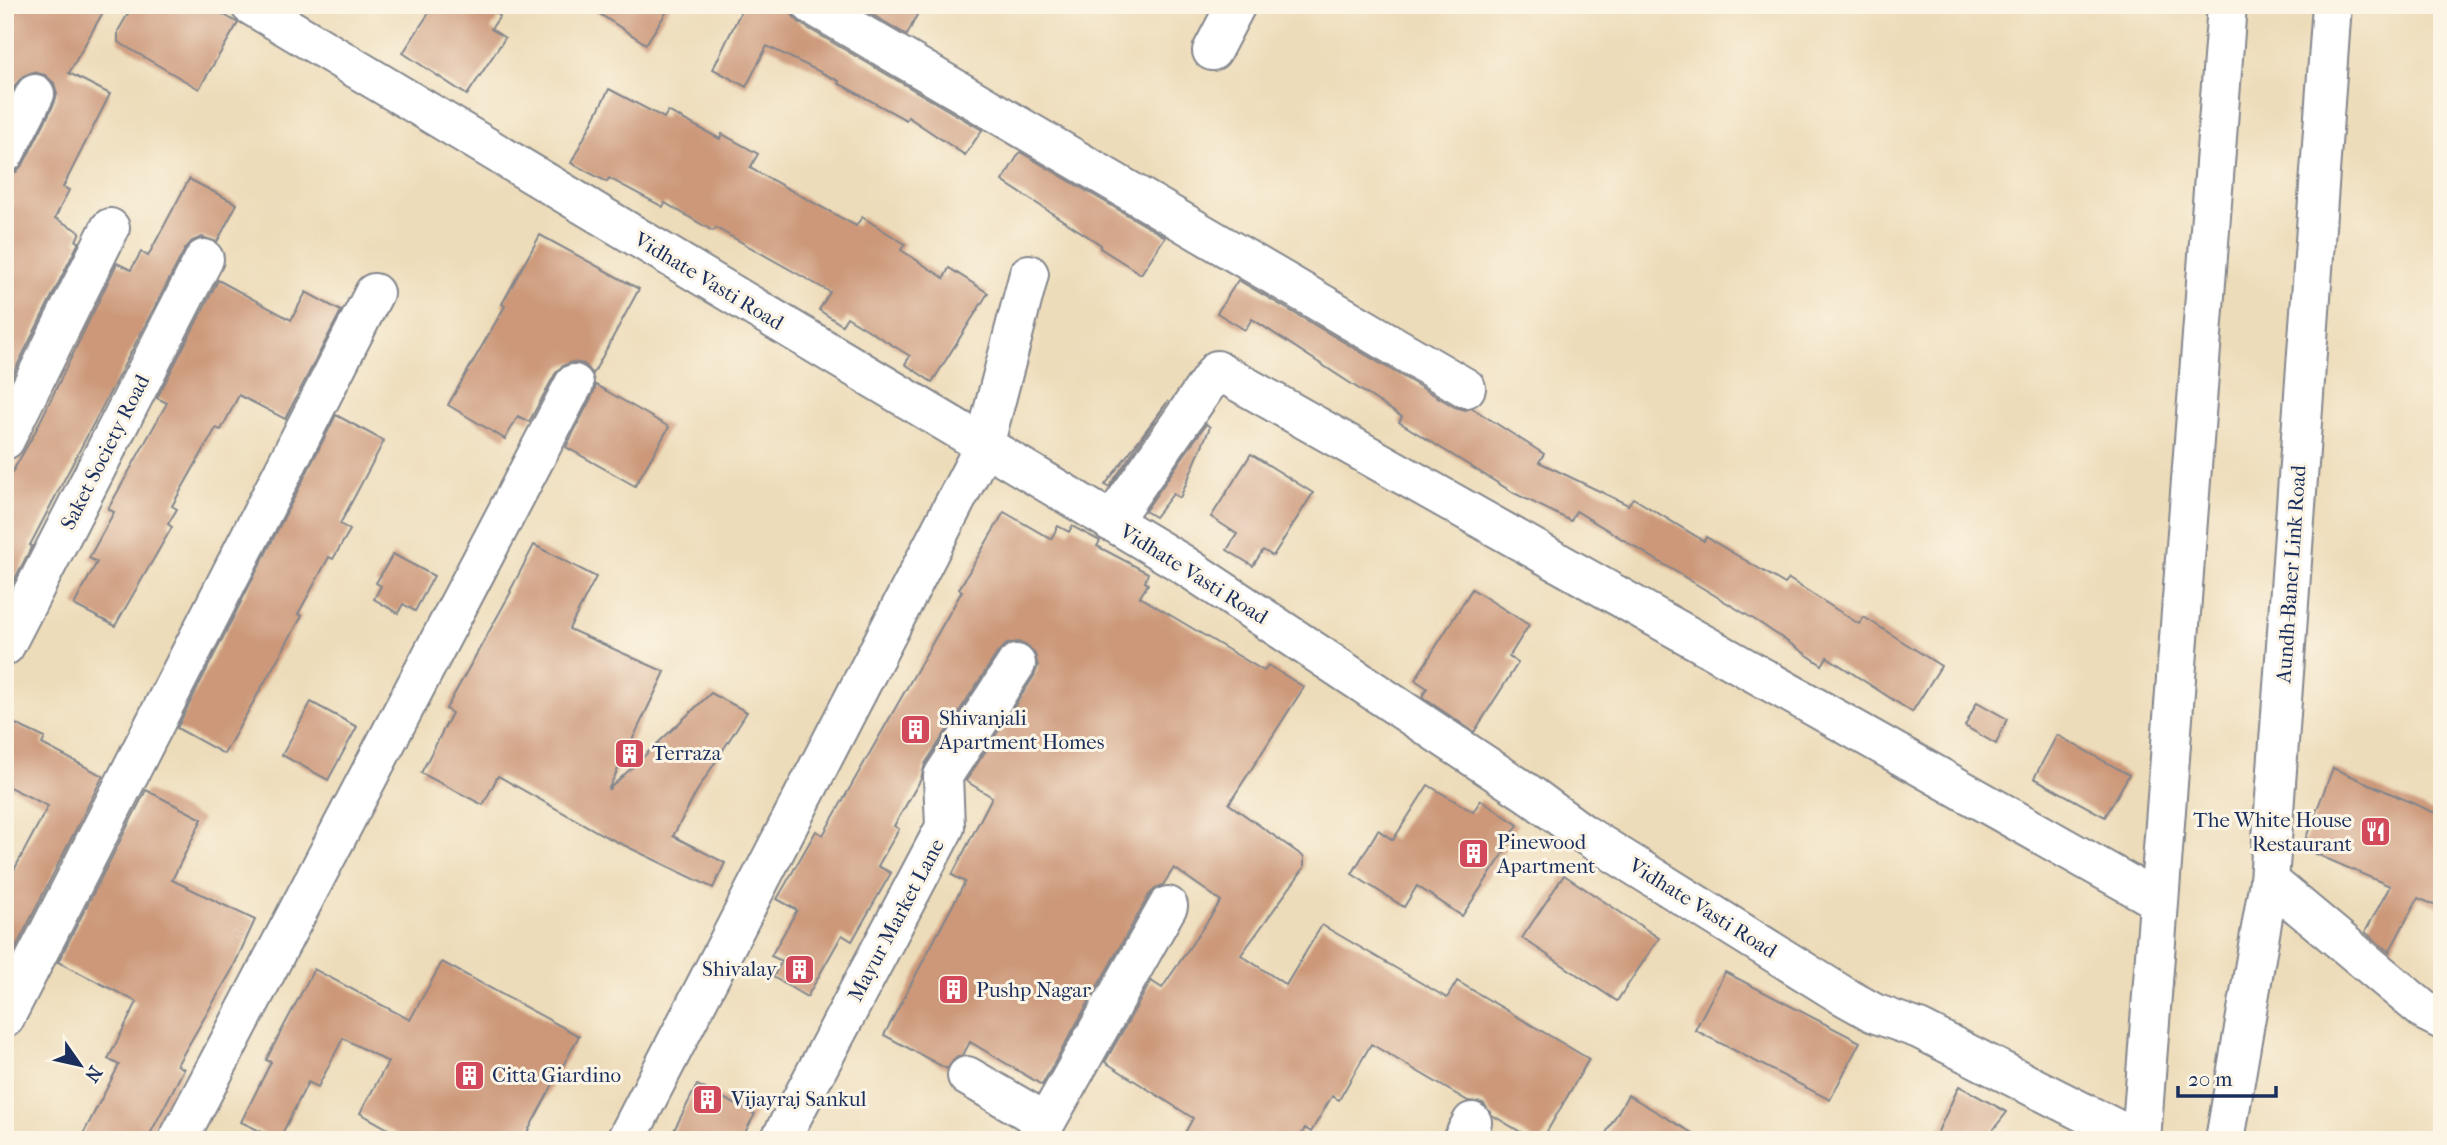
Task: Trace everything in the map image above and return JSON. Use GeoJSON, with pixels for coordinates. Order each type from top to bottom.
{"type":"FeatureCollection","features":[{"type":"Feature","properties":{"kind":"street","name":"Vidhate Vasti Road"},"geometry":{"type":"LineString","coordinates":[[250,5],[1181,563],[1529,794],[1582,833],[1842,995],[1874,1013],[1919,1029],[2140,1140]]}},
{"type":"Feature","properties":{"kind":"street"},"geometry":{"type":"LineString","coordinates":[[812,5],[1466,388]]}},
{"type":"Feature","properties":{"kind":"street"},"geometry":{"type":"LineString","coordinates":[[1212,51],[1236,5]]}},
{"type":"Feature","properties":{"kind":"street"},"geometry":{"type":"LineString","coordinates":[[2140,1140],[2227,5]]}},
{"type":"Feature","properties":{"kind":"street","name":"Aundh-Baner Link Road"},"geometry":{"type":"LineString","coordinates":[[2225,1140],[2269,881],[2332,5]]}},
{"type":"Feature","properties":{"kind":"street"},"geometry":{"type":"LineString","coordinates":[[5,153],[35,94]]}},
{"type":"Feature","properties":{"kind":"street"},"geometry":{"type":"LineString","coordinates":[[5,440],[110,228]]}},
{"type":"Feature","properties":{"kind":"street","name":"Saket Society Road"},"geometry":{"type":"LineString","coordinates":[[5,646],[204,259]]}},
{"type":"Feature","properties":{"kind":"street"},"geometry":{"type":"LineString","coordinates":[[626,1140],[984,446],[1029,274]]}},
{"type":"Feature","properties":{"kind":"street"},"geometry":{"type":"LineString","coordinates":[[5,1018],[374,293]]}},
{"type":"Feature","properties":{"kind":"street"},"geometry":{"type":"LineString","coordinates":[[1111,522],[1217,370],[2158,901]]}},
{"type":"Feature","properties":{"kind":"street"},"geometry":{"type":"LineString","coordinates":[[178,1140],[574,384]]}},
{"type":"Feature","properties":{"kind":"street","name":"Mayur Market Lane"},"geometry":{"type":"LineString","coordinates":[[780,1140],[945,827],[943,776],[1016,664]]}},
{"type":"Feature","properties":{"kind":"street"},"geometry":{"type":"LineString","coordinates":[[2269,881],[2426,1012],[2442,1020]]}},
{"type":"Feature","properties":{"kind":"street"},"geometry":{"type":"LineString","coordinates":[[967,1076],[1041,1131],[1168,906]]}},
{"type":"Feature","properties":{"kind":"building"},"geometry":{"type":"Polygon","coordinates":[[[5,5],[107,5],[69,73],[110,94],[63,187],[69,190],[55,218],[80,232],[76,241],[79,242],[5,390],[5,331],[14,313],[5,308],[5,175],[16,172],[24,163],[57,94],[54,83],[45,75],[33,72],[23,76],[16,84],[5,104],[5,5]]]}},
{"type":"Feature","properties":{"kind":"building"},"geometry":{"type":"Polygon","coordinates":[[[133,5],[207,5],[238,23],[199,89],[118,42],[118,31],[133,5]]]}},
{"type":"Feature","properties":{"kind":"building"},"geometry":{"type":"Polygon","coordinates":[[[434,5],[483,5],[500,16],[491,29],[505,38],[467,95],[403,53],[434,5]]]}},
{"type":"Feature","properties":{"kind":"building"},"geometry":{"type":"Polygon","coordinates":[[[586,5],[671,5],[646,44],[586,5]]]}},
{"type":"Feature","properties":{"kind":"building"},"geometry":{"type":"Polygon","coordinates":[[[744,5],[790,5],[793,16],[801,24],[982,130],[965,155],[908,117],[906,120],[838,83],[839,81],[767,46],[746,87],[713,69],[744,5]]]}},
{"type":"Feature","properties":{"kind":"building"},"geometry":{"type":"Polygon","coordinates":[[[856,5],[922,5],[907,35],[856,5]]]}},
{"type":"Feature","properties":{"kind":"building"},"geometry":{"type":"Polygon","coordinates":[[[609,89],[664,118],[668,111],[720,139],[722,134],[758,154],[750,168],[856,226],[862,217],[905,244],[901,250],[944,278],[949,268],[988,293],[932,382],[905,364],[910,356],[847,317],[842,325],[819,310],[830,292],[716,228],[713,231],[665,203],[663,207],[609,178],[607,182],[571,163],[609,89]]]}},
{"type":"Feature","properties":{"kind":"building"},"geometry":{"type":"Polygon","coordinates":[[[1020,152],[1165,237],[1141,274],[1002,181],[1020,152]]]}},
{"type":"Feature","properties":{"kind":"building"},"geometry":{"type":"Polygon","coordinates":[[[189,179],[237,204],[217,242],[202,237],[192,241],[185,249],[5,598],[5,485],[35,432],[117,263],[131,270],[141,252],[148,256],[189,179]]]}},
{"type":"Feature","properties":{"kind":"building"},"geometry":{"type":"Polygon","coordinates":[[[540,235],[639,289],[593,374],[584,364],[572,362],[562,366],[529,422],[518,416],[505,439],[448,405],[505,306],[502,304],[540,235]]]}},
{"type":"Feature","properties":{"kind":"building"},"geometry":{"type":"Polygon","coordinates":[[[218,280],[291,320],[306,292],[341,311],[285,419],[239,395],[221,430],[216,428],[172,506],[177,509],[168,524],[172,527],[115,626],[74,605],[97,562],[89,558],[114,512],[108,509],[167,403],[157,398],[218,280]]]}},
{"type":"Feature","properties":{"kind":"building"},"geometry":{"type":"Polygon","coordinates":[[[1238,280],[1455,407],[1465,410],[1472,408],[1544,454],[1539,462],[1628,505],[1633,498],[1704,541],[1706,537],[1785,584],[1789,579],[1859,624],[1864,617],[1941,666],[1912,712],[1827,657],[1822,665],[1760,623],[1576,511],[1571,521],[1514,493],[1399,422],[1402,417],[1252,319],[1245,330],[1217,313],[1238,280]]]}},
{"type":"Feature","properties":{"kind":"building"},"geometry":{"type":"Polygon","coordinates":[[[596,385],[669,427],[635,486],[566,447],[596,385]]]}},
{"type":"Feature","properties":{"kind":"building"},"geometry":{"type":"Polygon","coordinates":[[[1168,401],[1109,487],[1105,485],[1168,401]]]}},
{"type":"Feature","properties":{"kind":"building"},"geometry":{"type":"Polygon","coordinates":[[[336,415],[384,441],[340,524],[350,530],[333,559],[329,557],[298,614],[302,616],[224,754],[177,728],[336,415]]]}},
{"type":"Feature","properties":{"kind":"building"},"geometry":{"type":"Polygon","coordinates":[[[1206,424],[1210,427],[1180,498],[1173,494],[1155,517],[1145,511],[1206,424]]]}},
{"type":"Feature","properties":{"kind":"building"},"geometry":{"type":"Polygon","coordinates":[[[1251,454],[1313,493],[1273,556],[1263,550],[1253,566],[1227,550],[1237,534],[1211,517],[1251,454]]]}},
{"type":"Feature","properties":{"kind":"building"},"geometry":{"type":"Polygon","coordinates":[[[1004,512],[1051,539],[1058,526],[1069,532],[1072,526],[1100,541],[1097,546],[1148,573],[1145,582],[1148,584],[1140,597],[1264,671],[1268,665],[1304,687],[1229,804],[1304,857],[1304,868],[1241,955],[1286,985],[1322,925],[1447,998],[1457,981],[1589,1059],[1542,1140],[1534,1140],[1492,1115],[1483,1103],[1468,1101],[1371,1044],[1339,1100],[1332,1096],[1311,1132],[1305,1128],[1298,1140],[1181,1140],[1193,1118],[1105,1062],[1151,981],[1162,988],[1221,901],[1174,868],[1163,885],[1149,895],[1042,1085],[970,1042],[963,1055],[956,1057],[947,1069],[884,1035],[965,882],[952,875],[992,797],[966,781],[1038,666],[1035,654],[1028,646],[1018,642],[1007,644],[998,652],[925,764],[921,779],[894,826],[899,829],[878,866],[891,873],[852,941],[842,935],[807,997],[773,977],[782,961],[771,956],[797,910],[777,899],[816,831],[823,835],[1004,512]]]}},
{"type":"Feature","properties":{"kind":"building"},"geometry":{"type":"Polygon","coordinates":[[[534,545],[596,577],[569,629],[665,672],[608,790],[711,693],[747,712],[697,791],[673,836],[725,863],[713,888],[605,836],[498,776],[483,805],[421,773],[452,713],[446,709],[534,545]]]}},
{"type":"Feature","properties":{"kind":"building"},"geometry":{"type":"Polygon","coordinates":[[[393,554],[434,576],[415,611],[403,604],[398,613],[374,599],[381,586],[376,583],[393,554]]]}},
{"type":"Feature","properties":{"kind":"building"},"geometry":{"type":"Polygon","coordinates":[[[1472,589],[1529,625],[1509,657],[1518,663],[1474,732],[1422,697],[1427,688],[1415,680],[1472,589]]]}},
{"type":"Feature","properties":{"kind":"building"},"geometry":{"type":"Polygon","coordinates":[[[311,702],[357,727],[328,780],[282,755],[311,702]]]}},
{"type":"Feature","properties":{"kind":"building"},"geometry":{"type":"Polygon","coordinates":[[[1977,702],[2007,719],[1996,744],[1965,726],[1977,702]]]}},
{"type":"Feature","properties":{"kind":"building"},"geometry":{"type":"Polygon","coordinates":[[[5,719],[45,738],[42,744],[103,776],[5,969],[5,887],[48,806],[5,785],[5,719]]]}},
{"type":"Feature","properties":{"kind":"building"},"geometry":{"type":"Polygon","coordinates":[[[2057,735],[2129,775],[2105,817],[2034,778],[2057,735]]]}},
{"type":"Feature","properties":{"kind":"building","name":"The White House Restaurant"},"geometry":{"type":"Polygon","coordinates":[[[2333,768],[2442,816],[2442,908],[2418,898],[2389,952],[2365,932],[2390,886],[2302,848],[2333,768]]]}},
{"type":"Feature","properties":{"kind":"building"},"geometry":{"type":"Polygon","coordinates":[[[1428,785],[1473,812],[1481,800],[1518,825],[1505,845],[1508,847],[1462,916],[1417,886],[1404,907],[1352,874],[1378,830],[1393,840],[1428,785]]]}},
{"type":"Feature","properties":{"kind":"building"},"geometry":{"type":"Polygon","coordinates":[[[146,790],[202,819],[172,880],[255,920],[232,970],[177,1065],[184,1069],[147,1140],[80,1140],[119,1065],[108,1059],[137,1002],[58,962],[146,790]]]}},
{"type":"Feature","properties":{"kind":"building"},"geometry":{"type":"Polygon","coordinates":[[[1564,875],[1659,938],[1617,1001],[1522,938],[1564,875]]]}},
{"type":"Feature","properties":{"kind":"building","name":"Citta Giardino"},"geometry":{"type":"Polygon","coordinates":[[[442,962],[579,1036],[523,1140],[408,1140],[360,1113],[388,1062],[343,1038],[318,1087],[308,1082],[279,1140],[241,1122],[271,1062],[266,1060],[314,969],[410,1020],[442,962]]]}},
{"type":"Feature","properties":{"kind":"building"},"geometry":{"type":"Polygon","coordinates":[[[1725,972],[1860,1042],[1830,1100],[1695,1030],[1725,972]]]}},
{"type":"Feature","properties":{"kind":"building","name":"Vijayraj Sankul"},"geometry":{"type":"Polygon","coordinates":[[[697,1085],[755,1114],[741,1140],[669,1140],[697,1085]]]}},
{"type":"Feature","properties":{"kind":"building"},"geometry":{"type":"Polygon","coordinates":[[[1959,1086],[2007,1112],[1985,1140],[1934,1140],[1959,1086]]]}},
{"type":"Feature","properties":{"kind":"building"},"geometry":{"type":"Polygon","coordinates":[[[1628,1095],[1704,1140],[1602,1140],[1628,1095]]]}},
{"type":"Feature","properties":{"kind":"place","name":"Shivanjali Apartment Homes"},"geometry":{"type":"Point","coordinates":[916,730]}},
{"type":"Feature","properties":{"kind":"place","name":"Terraza"},"geometry":{"type":"Point","coordinates":[629,753]}},
{"type":"Feature","properties":{"kind":"place","name":"The White House Restaurant"},"geometry":{"type":"Point","coordinates":[2375,832]}},
{"type":"Feature","properties":{"kind":"place","name":"Pinewood Apartment"},"geometry":{"type":"Point","coordinates":[1474,854]}},
{"type":"Feature","properties":{"kind":"place","name":"Shivalay"},"geometry":{"type":"Point","coordinates":[800,969]}},
{"type":"Feature","properties":{"kind":"place","name":"Pushp Nagar"},"geometry":{"type":"Point","coordinates":[953,990]}},
{"type":"Feature","properties":{"kind":"place","name":"Citta Giardino"},"geometry":{"type":"Point","coordinates":[469,1075]}},
{"type":"Feature","properties":{"kind":"place","name":"Vijayraj Sankul"},"geometry":{"type":"Point","coordinates":[708,1099]}}]}
